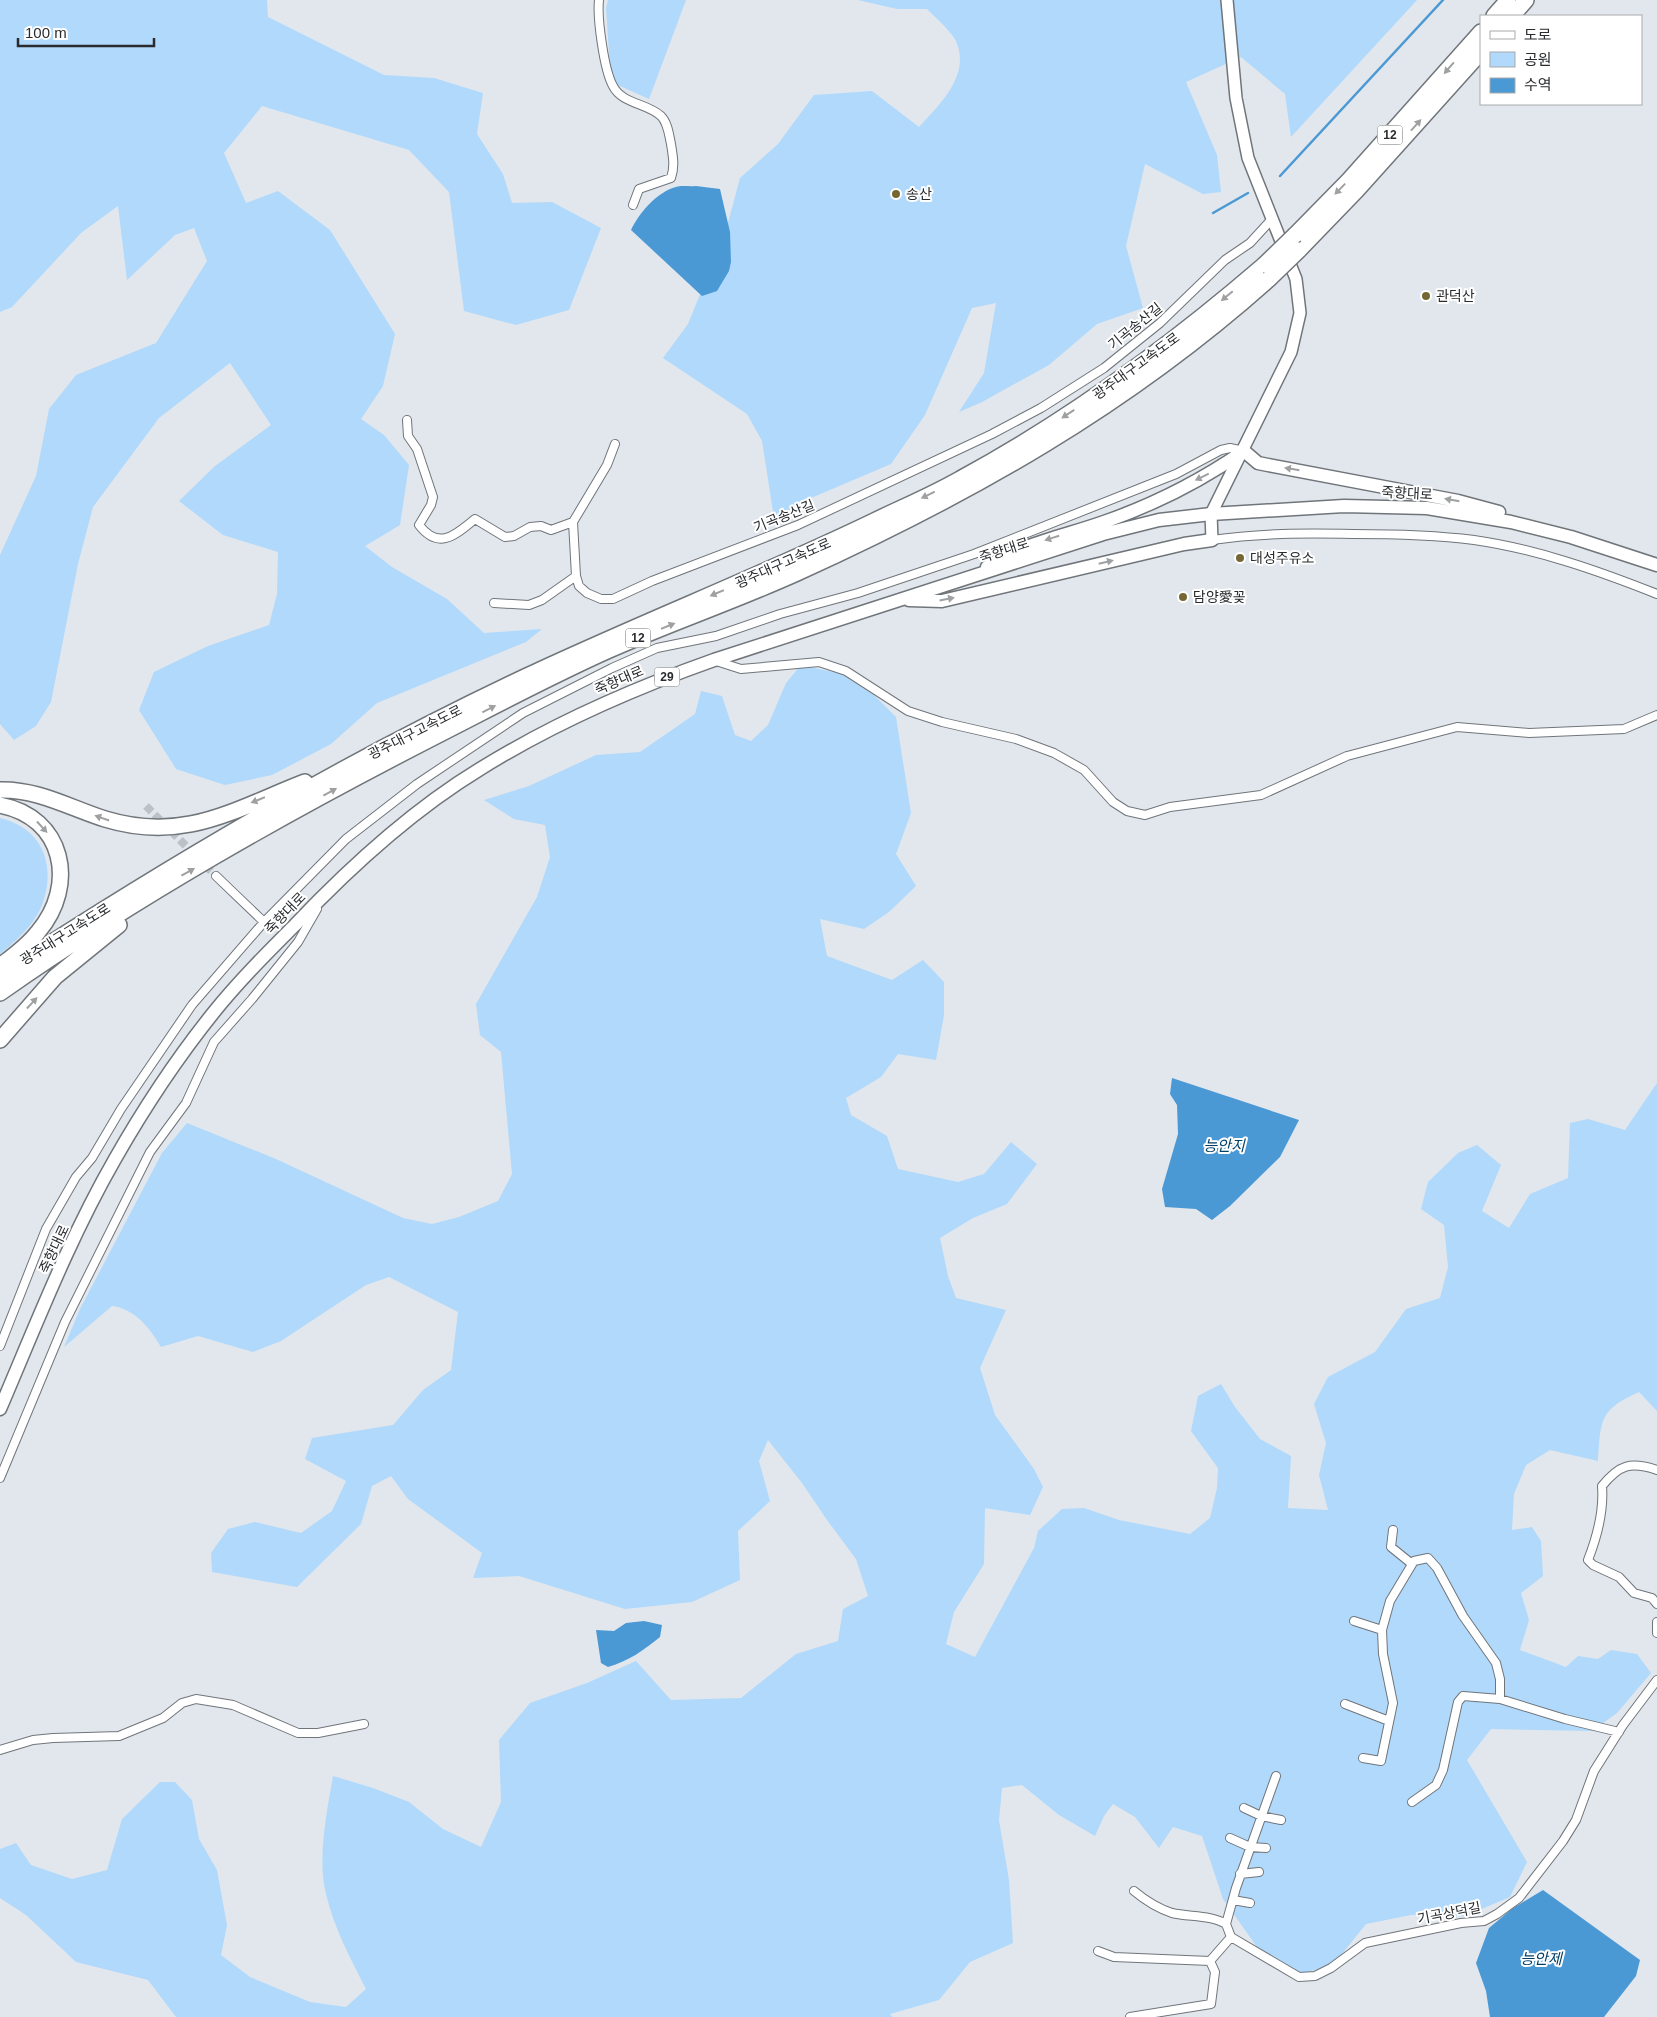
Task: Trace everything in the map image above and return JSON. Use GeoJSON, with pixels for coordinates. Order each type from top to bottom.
{"type":"FeatureCollection","features":[{"type":"Feature","properties":{"kind":"highway"},"geometry":{"type":"LineString","coordinates":[[1495,15],[1508,0]]}},
{"type":"Feature","properties":{"kind":"highway"},"geometry":{"type":"LineString","coordinates":[[1513,15],[1526,0]]}},
{"type":"Feature","properties":{"kind":"highway","name":"광주대구고속도로"},"geometry":{"type":"LineString","coordinates":[[0,993],[44,962],[170,882],[358,776],[607,651],[795,574],[963,493],[1034,453],[1095,414],[1223,319],[1266,272],[1295,235],[1349,180],[1480,33]]}},
{"type":"Feature","properties":{"kind":"highway","name":"광주대구고속도로"},"geometry":{"type":"LineString","coordinates":[[0,976],[165,871],[353,763],[524,677],[791,560],[958,480],[1078,408],[1299,250],[1357,190],[1480,53]]}},
{"type":"Feature","properties":{"kind":"highway"},"geometry":{"type":"LineString","coordinates":[[0,790],[17,790],[40,794],[104,818],[132,826],[158,828],[188,826],[212,821],[353,763]]}},
{"type":"Feature","properties":{"kind":"highway"},"geometry":{"type":"LineString","coordinates":[[0,805],[13,807],[35,819],[50,835],[59,854],[61,873],[58,896],[39,932],[0,967]]}},
{"type":"Feature","properties":{"kind":"highway"},"geometry":{"type":"LineString","coordinates":[[0,1040],[55,977],[170,882]]}},
{"type":"Feature","properties":{"kind":"main road"},"geometry":{"type":"LineString","coordinates":[[973,576],[1003,556],[1138,508],[1218,469],[1244,451],[1263,464],[1458,501],[1496,510],[1531,526]]}},
{"type":"Feature","properties":{"kind":"main road","name":"죽향대로"},"geometry":{"type":"LineString","coordinates":[[0,1409],[50,1291],[114,1160],[176,1062],[216,1010],[326,892],[375,847],[429,803],[479,769],[579,714],[667,677],[714,660],[1103,534],[1159,520],[1211,514],[1344,506],[1410,508],[1490,517],[1531,526],[1657,565]]}},
{"type":"Feature","properties":{"kind":"main road"},"geometry":{"type":"LineString","coordinates":[[899,600],[942,601],[1184,544],[1212,540]]}},
{"type":"Feature","properties":{"kind":"street"},"geometry":{"type":"LineString","coordinates":[[599,0],[601,39],[613,87],[627,100],[648,108],[661,116],[667,126],[674,158],[674,169],[670,178],[639,189],[633,205]]}},
{"type":"Feature","properties":{"kind":"street"},"geometry":{"type":"LineString","coordinates":[[1227,0],[1236,98],[1246,149],[1296,279],[1300,313],[1290,352],[1244,451],[1211,514],[1212,540],[1253,534],[1308,533],[1407,534],[1475,540],[1534,553],[1617,579],[1657,594]]}},
{"type":"Feature","properties":{"kind":"street","name":"기곡송산길"},"geometry":{"type":"LineString","coordinates":[[576,576],[579,586],[586,593],[601,599],[613,600],[652,582],[798,525],[992,434],[1048,403],[1104,368],[1192,294],[1225,260],[1250,243],[1272,219]]}},
{"type":"Feature","properties":{"kind":"street"},"geometry":{"type":"LineString","coordinates":[[407,420],[408,436],[417,449],[433,497],[431,505],[419,525],[425,532],[437,538],[450,538],[459,534],[476,519],[505,537],[514,536],[530,527],[541,526],[551,530],[573,522]]}},
{"type":"Feature","properties":{"kind":"street"},"geometry":{"type":"LineString","coordinates":[[494,603],[529,605],[542,600],[576,576],[573,522],[607,465],[615,444]]}},
{"type":"Feature","properties":{"kind":"street"},"geometry":{"type":"LineString","coordinates":[[0,1346],[46,1229],[76,1177],[92,1158],[121,1109],[192,1005],[264,922],[346,839],[417,784],[523,713],[612,668],[657,648],[716,636],[780,614],[858,593],[974,554],[1168,477],[1221,450],[1230,448],[1244,451]]}},
{"type":"Feature","properties":{"kind":"street"},"geometry":{"type":"LineString","coordinates":[[714,660],[741,669],[818,662],[846,671],[908,710],[950,724],[1016,739],[1054,752],[1084,770],[1113,802],[1126,811],[1146,814],[1170,807],[1261,794],[1347,756],[1457,727],[1529,733],[1557,730],[1624,729],[1657,715]]}},
{"type":"Feature","properties":{"kind":"street"},"geometry":{"type":"LineString","coordinates":[[216,876],[264,922]]}},
{"type":"Feature","properties":{"kind":"street"},"geometry":{"type":"LineString","coordinates":[[0,1478],[65,1322],[150,1152],[186,1103],[214,1042],[298,942],[326,892]]}},
{"type":"Feature","properties":{"kind":"street"},"geometry":{"type":"LineString","coordinates":[[1657,1470],[1640,1464],[1615,1471],[1602,1486],[1603,1499],[1595,1541],[1588,1560],[1619,1577],[1634,1593],[1652,1598],[1657,1604]]}},
{"type":"Feature","properties":{"kind":"street"},"geometry":{"type":"LineString","coordinates":[[1393,1530],[1390,1547],[1412,1564]]}},
{"type":"Feature","properties":{"kind":"street"},"geometry":{"type":"LineString","coordinates":[[1363,1758],[1381,1761],[1393,1703],[1383,1654],[1382,1630],[1390,1601],[1414,1562],[1428,1558],[1437,1568],[1463,1616],[1496,1663],[1500,1679],[1500,1698]]}},
{"type":"Feature","properties":{"kind":"street"},"geometry":{"type":"LineString","coordinates":[[1354,1621],[1382,1630]]}},
{"type":"Feature","properties":{"kind":"street"},"geometry":{"type":"LineString","coordinates":[[1657,1622],[1657,1633]]}},
{"type":"Feature","properties":{"kind":"street","name":"기곡상덕길"},"geometry":{"type":"LineString","coordinates":[[1231,1937],[1300,1977],[1315,1976],[1331,1968],[1365,1943],[1461,1923],[1484,1921],[1497,1914],[1519,1898],[1563,1841],[1576,1820],[1594,1771],[1619,1732],[1657,1680]]}},
{"type":"Feature","properties":{"kind":"street"},"geometry":{"type":"LineString","coordinates":[[1412,1802],[1436,1785],[1443,1770],[1458,1702],[1463,1696],[1500,1698],[1565,1719],[1619,1732]]}},
{"type":"Feature","properties":{"kind":"street"},"geometry":{"type":"LineString","coordinates":[[0,1750],[33,1740],[119,1736],[163,1718],[182,1703],[196,1699],[233,1705],[298,1733],[318,1733],[364,1724]]}},
{"type":"Feature","properties":{"kind":"street"},"geometry":{"type":"LineString","coordinates":[[1345,1704],[1389,1721]]}},
{"type":"Feature","properties":{"kind":"street"},"geometry":{"type":"LineString","coordinates":[[1210,1961],[1231,1937],[1226,1924],[1232,1900],[1276,1776]]}},
{"type":"Feature","properties":{"kind":"street"},"geometry":{"type":"LineString","coordinates":[[1244,1808],[1261,1816],[1281,1820]]}},
{"type":"Feature","properties":{"kind":"street"},"geometry":{"type":"LineString","coordinates":[[1230,1838],[1250,1847],[1266,1848]]}},
{"type":"Feature","properties":{"kind":"street"},"geometry":{"type":"LineString","coordinates":[[1240,1874],[1259,1872]]}},
{"type":"Feature","properties":{"kind":"street"},"geometry":{"type":"LineString","coordinates":[[1134,1891],[1153,1905],[1166,1910],[1200,1918],[1217,1918],[1226,1924]]}},
{"type":"Feature","properties":{"kind":"street"},"geometry":{"type":"LineString","coordinates":[[1232,1900],[1250,1903]]}},
{"type":"Feature","properties":{"kind":"street"},"geometry":{"type":"LineString","coordinates":[[1098,1951],[1114,1957],[1210,1961]]}},
{"type":"Feature","properties":{"kind":"street"},"geometry":{"type":"LineString","coordinates":[[1130,2017],[1211,2004],[1215,1972],[1210,1961]]}},
{"type":"Feature","properties":{"kind":"green space"},"geometry":{"type":"Polygon","coordinates":[[[0,0],[267,0],[268,17],[384,75],[434,78],[483,93],[477,134],[503,174],[512,203],[552,202],[601,228],[569,310],[516,325],[464,311],[449,192],[409,150],[262,106],[224,153],[246,203],[278,191],[330,230],[395,334],[383,386],[361,419],[384,435],[409,465],[400,525],[365,546],[392,567],[447,599],[484,633],[542,629],[526,642],[377,703],[331,744],[272,775],[225,785],[176,769],[139,710],[154,672],[208,646],[269,625],[277,594],[278,552],[223,535],[179,501],[215,466],[271,425],[230,363],[159,418],[93,507],[78,564],[51,702],[36,726],[14,740],[0,724],[0,555],[36,476],[49,409],[76,375],[156,343],[207,261],[194,228],[175,235],[127,280],[118,206],[81,233],[12,307],[0,312],[0,0]]]}},
{"type":"Feature","properties":{"kind":"green space"},"geometry":{"type":"Polygon","coordinates":[[[608,0],[686,0],[649,99],[611,82],[606,8],[608,0]]]}},
{"type":"Feature","properties":{"kind":"green space"},"geometry":{"type":"Polygon","coordinates":[[[858,0],[1417,0],[1291,137],[1285,94],[1241,57],[1186,82],[1217,155],[1221,192],[1203,194],[1145,164],[1126,246],[1143,308],[1097,324],[1049,365],[982,402],[959,412],[984,373],[996,303],[972,308],[925,415],[891,464],[811,498],[774,518],[762,441],[747,414],[663,358],[688,324],[726,230],[740,178],[778,144],[814,95],[872,91],[919,127],[936,109],[951,88],[959,66],[960,54],[956,41],[947,28],[927,9],[897,9],[858,0]]]}},
{"type":"Feature","properties":{"kind":"green space"},"geometry":{"type":"Polygon","coordinates":[[[801,665],[842,674],[874,695],[896,717],[911,813],[896,854],[916,886],[889,912],[864,929],[820,919],[827,956],[892,980],[923,960],[944,982],[944,1015],[936,1060],[898,1054],[881,1077],[846,1098],[851,1115],[887,1136],[898,1169],[958,1182],[984,1174],[1011,1142],[1037,1164],[1007,1204],[973,1218],[940,1238],[948,1276],[956,1298],[1006,1310],[980,1368],[995,1415],[1034,1469],[1043,1487],[1030,1515],[985,1508],[984,1564],[954,1612],[946,1644],[975,1657],[1034,1548],[1038,1531],[1062,1509],[1084,1508],[1119,1520],[1190,1534],[1210,1518],[1217,1488],[1218,1468],[1191,1431],[1198,1396],[1221,1384],[1235,1407],[1260,1439],[1291,1456],[1288,1508],[1328,1510],[1319,1475],[1326,1443],[1314,1404],[1328,1377],[1375,1352],[1406,1309],[1440,1298],[1448,1267],[1444,1225],[1421,1209],[1428,1182],[1458,1153],[1477,1145],[1501,1165],[1482,1211],[1509,1228],[1530,1194],[1568,1178],[1570,1123],[1588,1119],[1625,1130],[1657,1083],[1657,1411],[1639,1392],[1626,1398],[1609,1411],[1600,1435],[1598,1461],[1550,1450],[1526,1465],[1514,1494],[1512,1530],[1532,1527],[1541,1541],[1543,1576],[1521,1593],[1529,1620],[1520,1650],[1566,1667],[1578,1656],[1598,1659],[1611,1650],[1637,1654],[1651,1673],[1617,1713],[1592,1731],[1491,1729],[1467,1760],[1527,1862],[1510,1897],[1465,1916],[1411,1915],[1366,1924],[1333,1965],[1300,1974],[1257,1947],[1223,1899],[1202,1836],[1173,1827],[1159,1848],[1135,1817],[1113,1804],[1104,1816],[1095,1836],[1059,1815],[1022,1785],[1002,1788],[999,1820],[1009,1880],[1013,1943],[970,1962],[939,2000],[890,2014],[893,2017],[176,2017],[148,1980],[76,1962],[26,1915],[0,1898],[0,1849],[16,1843],[31,1865],[72,1879],[107,1870],[122,1819],[160,1782],[175,1782],[192,1800],[199,1839],[217,1870],[227,1925],[221,1955],[250,1977],[310,2002],[346,2007],[366,1989],[338,1931],[329,1907],[323,1880],[324,1835],[333,1776],[373,1788],[409,1802],[443,1829],[481,1847],[501,1802],[499,1740],[530,1703],[587,1683],[636,1661],[671,1700],[741,1698],[796,1654],[838,1641],[843,1609],[868,1596],[856,1559],[802,1483],[768,1440],[759,1461],[770,1501],[738,1531],[740,1580],[692,1602],[625,1609],[519,1576],[473,1578],[482,1553],[408,1499],[391,1476],[372,1486],[361,1524],[297,1587],[212,1572],[211,1553],[228,1529],[255,1522],[301,1533],[332,1511],[346,1481],[305,1459],[312,1438],[393,1425],[423,1390],[451,1370],[458,1312],[389,1277],[366,1285],[281,1341],[253,1352],[198,1336],[161,1347],[141,1320],[128,1311],[112,1306],[64,1347],[80,1309],[162,1153],[187,1123],[276,1159],[403,1218],[432,1224],[459,1217],[498,1201],[512,1174],[501,1052],[480,1035],[476,1004],[537,897],[550,857],[545,825],[514,819],[484,800],[529,786],[596,755],[640,752],[695,714],[701,691],[722,696],[735,735],[751,741],[768,725],[786,683],[801,665]]]}},
{"type":"Feature","properties":{"kind":"green space"},"geometry":{"type":"Polygon","coordinates":[[[0,818],[26,830],[36,839],[42,850],[48,876],[42,905],[35,919],[0,954],[0,818]]]}},
{"type":"Feature","properties":{"kind":"water"},"geometry":{"type":"Polygon","coordinates":[[[678,186],[720,189],[730,232],[731,262],[729,271],[717,291],[702,296],[631,230],[649,204],[662,193],[678,186]]]}},
{"type":"Feature","properties":{"kind":"water","name":"능안지"},"geometry":{"type":"Polygon","coordinates":[[[1172,1078],[1299,1120],[1280,1157],[1230,1206],[1212,1220],[1196,1209],[1165,1207],[1162,1189],[1178,1134],[1177,1105],[1170,1094],[1172,1078]]]}},
{"type":"Feature","properties":{"kind":"water"},"geometry":{"type":"Polygon","coordinates":[[[644,1621],[662,1625],[660,1637],[642,1651],[623,1662],[608,1667],[601,1663],[596,1630],[614,1631],[626,1623],[644,1621]]]}},
{"type":"Feature","properties":{"kind":"water","name":"능안제"},"geometry":{"type":"Polygon","coordinates":[[[1543,1890],[1640,1960],[1636,1976],[1604,2017],[1490,2017],[1486,1991],[1476,1963],[1489,1928],[1513,1908],[1543,1890]]]}},
{"type":"Feature","properties":{"kind":"waterway"},"geometry":{"type":"LineString","coordinates":[[1280,176],[1443,0]]}},
{"type":"Feature","properties":{"kind":"waterway"},"geometry":{"type":"LineString","coordinates":[[1213,213],[1248,193]]}},
{"type":"Feature","properties":{"kind":"tunnel"},"geometry":{"type":"LineString","coordinates":[[146,806],[216,876]]}},
{"type":"Feature","properties":{"kind":"place","name":"송산"},"geometry":{"type":"Point","coordinates":[896,194]}},
{"type":"Feature","properties":{"kind":"place","name":"관덕산"},"geometry":{"type":"Point","coordinates":[1426,296]}},
{"type":"Feature","properties":{"kind":"place","name":"대성주유소"},"geometry":{"type":"Point","coordinates":[1240,558]}},
{"type":"Feature","properties":{"kind":"place","name":"담양愛꽂"},"geometry":{"type":"Point","coordinates":[1183,597]}}]}
